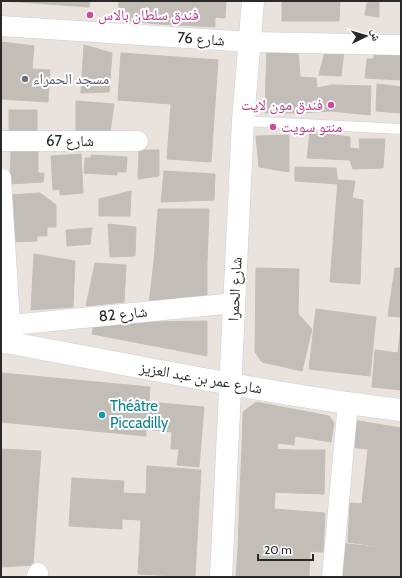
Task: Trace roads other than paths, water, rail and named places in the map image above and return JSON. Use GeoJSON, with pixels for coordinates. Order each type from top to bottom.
{"type":"FeatureCollection","features":[{"type":"Feature","properties":{"kind":"main road","name":"شارع الحمرا"},"geometry":{"type":"LineString","coordinates":[[221,577],[243,121],[253,1]]}},
{"type":"Feature","properties":{"kind":"main road","name":"شارع عمر بن عبد العزيز"},"geometry":{"type":"LineString","coordinates":[[8,337],[231,384],[401,410]]}},
{"type":"Feature","properties":{"kind":"street","name":"شارع 76"},"geometry":{"type":"LineString","coordinates":[[1,26],[250,42],[401,45]]}},
{"type":"Feature","properties":{"kind":"street","name":"شارع 67"},"geometry":{"type":"LineString","coordinates":[[1,141],[138,141]]}},
{"type":"Feature","properties":{"kind":"street"},"geometry":{"type":"LineString","coordinates":[[1,178],[8,337]]}},
{"type":"Feature","properties":{"kind":"street","name":"شارع 82"},"geometry":{"type":"LineString","coordinates":[[8,337],[235,303]]}},
{"type":"Feature","properties":{"kind":"street"},"geometry":{"type":"LineString","coordinates":[[332,577],[348,403]]}},
{"type":"Feature","properties":{"kind":"lane"},"geometry":{"type":"LineString","coordinates":[[243,121],[401,129]]}},
{"type":"Feature","properties":{"kind":"place","name":"فندق سلطان بالاس"},"geometry":{"type":"Point","coordinates":[90,15]}},
{"type":"Feature","properties":{"kind":"place","name":"مسجد الحمراء"},"geometry":{"type":"Point","coordinates":[25,79]}},
{"type":"Feature","properties":{"kind":"place","name":"فندق مون لايت"},"geometry":{"type":"Point","coordinates":[331,105]}},
{"type":"Feature","properties":{"kind":"place","name":"منتو سويت"},"geometry":{"type":"Point","coordinates":[273,127]}},
{"type":"Feature","properties":{"kind":"place","name":"Théâtre Piccadilly"},"geometry":{"type":"Point","coordinates":[102,415]}}]}
